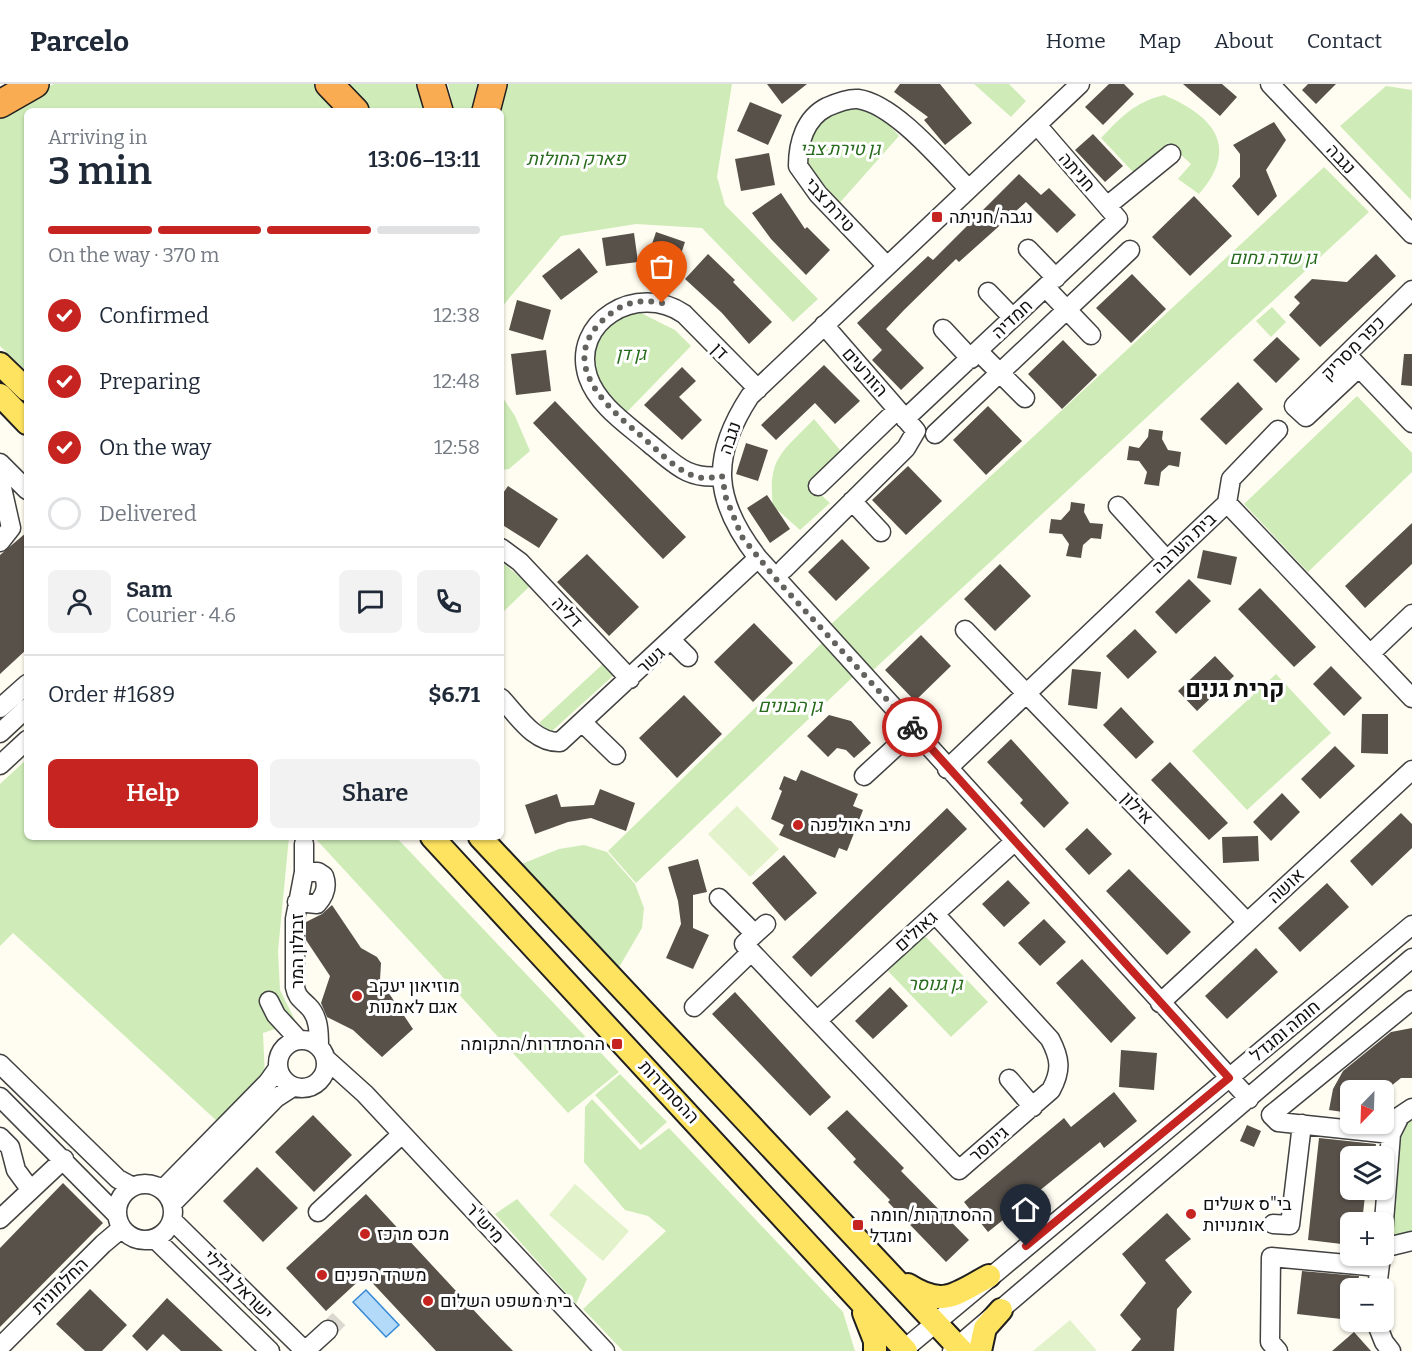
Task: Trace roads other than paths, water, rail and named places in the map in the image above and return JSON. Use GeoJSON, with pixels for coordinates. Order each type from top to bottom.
{"type":"FeatureCollection","features":[{"type":"Feature","properties":{"kind":"highway"},"geometry":{"type":"LineString","coordinates":[[329,84],[352,108]]}},
{"type":"Feature","properties":{"kind":"highway"},"geometry":{"type":"LineString","coordinates":[[431,84],[438,108]]}},
{"type":"Feature","properties":{"kind":"highway"},"geometry":{"type":"LineString","coordinates":[[487,108],[493,84]]}},
{"type":"Feature","properties":{"kind":"highway"},"geometry":{"type":"LineString","coordinates":[[0,104],[33,86]]}},
{"type":"Feature","properties":{"kind":"main road"},"geometry":{"type":"LineString","coordinates":[[0,364],[24,387]]}},
{"type":"Feature","properties":{"kind":"main road"},"geometry":{"type":"LineString","coordinates":[[0,395],[24,420]]}},
{"type":"Feature","properties":{"kind":"main road","name":"ההסתדרות"},"geometry":{"type":"LineString","coordinates":[[435,840],[904,1350]]}},
{"type":"Feature","properties":{"kind":"main road","name":"ההסתדרות"},"geometry":{"type":"LineString","coordinates":[[483,840],[935,1321],[957,1349]]}},
{"type":"Feature","properties":{"kind":"main road"},"geometry":{"type":"LineString","coordinates":[[883,1266],[925,1296],[938,1299],[955,1294],[989,1276]]}},
{"type":"Feature","properties":{"kind":"main road"},"geometry":{"type":"LineString","coordinates":[[857,1298],[875,1341],[875,1351]]}},
{"type":"Feature","properties":{"kind":"main road"},"geometry":{"type":"LineString","coordinates":[[980,1351],[986,1328],[1000,1310]]}},
{"type":"Feature","properties":{"kind":"street","name":"נגבה"},"geometry":{"type":"LineString","coordinates":[[1080,84],[758,388],[735,418],[722,456],[722,476],[726,498],[742,537],[758,558],[947,769],[1249,1099]]}},
{"type":"Feature","properties":{"kind":"street","name":"נגבה"},"geometry":{"type":"LineString","coordinates":[[1278,86],[1412,234]]}},
{"type":"Feature","properties":{"kind":"street","name":"טירת צבי"},"geometry":{"type":"LineString","coordinates":[[886,265],[818,194],[798,166],[801,141],[815,115],[839,102],[857,99],[876,104],[920,139],[969,189]]}},
{"type":"Feature","properties":{"kind":"street","name":"חניתה"},"geometry":{"type":"LineString","coordinates":[[1037,125],[1113,213]]}},
{"type":"Feature","properties":{"kind":"street","name":"חמדיה"},"geometry":{"type":"LineString","coordinates":[[818,486],[974,355],[1051,283],[1113,213],[1171,154]]}},
{"type":"Feature","properties":{"kind":"street"},"geometry":{"type":"LineString","coordinates":[[1028,249],[1067,310],[1090,335]]}},
{"type":"Feature","properties":{"kind":"street"},"geometry":{"type":"LineString","coordinates":[[935,434],[1130,250]]}},
{"type":"Feature","properties":{"kind":"street","name":"כפר מסריק"},"geometry":{"type":"LineString","coordinates":[[1294,406],[1412,290]]}},
{"type":"Feature","properties":{"kind":"street"},"geometry":{"type":"LineString","coordinates":[[988,292],[1013,318]]}},
{"type":"Feature","properties":{"kind":"street","name":"דן"},"geometry":{"type":"LineString","coordinates":[[722,476],[702,478],[684,471],[606,407],[588,377],[585,355],[588,342],[607,316],[628,304],[647,301],[670,305],[684,314],[758,388]]}},
{"type":"Feature","properties":{"kind":"street","name":"הזורעים"},"geometry":{"type":"LineString","coordinates":[[824,325],[901,414]]}},
{"type":"Feature","properties":{"kind":"street"},"geometry":{"type":"LineString","coordinates":[[943,329],[1000,373],[1025,398]]}},
{"type":"Feature","properties":{"kind":"street"},"geometry":{"type":"LineString","coordinates":[[1343,358],[1412,423]]}},
{"type":"Feature","properties":{"kind":"street"},"geometry":{"type":"LineString","coordinates":[[784,569],[912,441],[916,431],[901,414]]}},
{"type":"Feature","properties":{"kind":"street"},"geometry":{"type":"LineString","coordinates":[[1227,503],[1231,479],[1278,429]]}},
{"type":"Feature","properties":{"kind":"street"},"geometry":{"type":"LineString","coordinates":[[0,463],[24,487]]}},
{"type":"Feature","properties":{"kind":"street"},"geometry":{"type":"LineString","coordinates":[[0,479],[1,498],[10,514],[11,528],[0,542]]}},
{"type":"Feature","properties":{"kind":"street"},"geometry":{"type":"LineString","coordinates":[[852,501],[881,532]]}},
{"type":"Feature","properties":{"kind":"street","name":"בית הערבה"},"geometry":{"type":"LineString","coordinates":[[947,769],[1227,503],[1412,698]]}},
{"type":"Feature","properties":{"kind":"street"},"geometry":{"type":"LineString","coordinates":[[1118,506],[1167,560]]}},
{"type":"Feature","properties":{"kind":"street","name":"דליה"},"geometry":{"type":"LineString","coordinates":[[504,550],[520,562],[630,679]]}},
{"type":"Feature","properties":{"kind":"street","name":"גשר"},"geometry":{"type":"LineString","coordinates":[[504,702],[537,736],[548,742],[560,742],[758,558]]}},
{"type":"Feature","properties":{"kind":"street"},"geometry":{"type":"LineString","coordinates":[[1370,654],[1412,614]]}},
{"type":"Feature","properties":{"kind":"street","name":"אילון"},"geometry":{"type":"LineString","coordinates":[[965,630],[1247,922]]}},
{"type":"Feature","properties":{"kind":"street"},"geometry":{"type":"LineString","coordinates":[[671,640],[688,657]]}},
{"type":"Feature","properties":{"kind":"street"},"geometry":{"type":"LineString","coordinates":[[0,708],[24,687]]}},
{"type":"Feature","properties":{"kind":"street"},"geometry":{"type":"LineString","coordinates":[[0,733],[24,711]]}},
{"type":"Feature","properties":{"kind":"street"},"geometry":{"type":"LineString","coordinates":[[583,723],[616,755]]}},
{"type":"Feature","properties":{"kind":"street"},"geometry":{"type":"LineString","coordinates":[[864,776],[914,730]]}},
{"type":"Feature","properties":{"kind":"street"},"geometry":{"type":"LineString","coordinates":[[0,765],[24,743]]}},
{"type":"Feature","properties":{"kind":"street","name":"אושה"},"geometry":{"type":"LineString","coordinates":[[1160,1003],[1412,770]]}},
{"type":"Feature","properties":{"kind":"street","name":"גאולים"},"geometry":{"type":"LineString","coordinates":[[818,1020],[1014,842]]}},
{"type":"Feature","properties":{"kind":"street","name":"זבולון המר"},"geometry":{"type":"LineString","coordinates":[[304,844],[304,872],[297,902],[294,937],[295,987],[296,996],[315,1015],[312,1046]]}},
{"type":"Feature","properties":{"kind":"street"},"geometry":{"type":"LineString","coordinates":[[297,902],[317,904],[324,896],[327,884],[324,876],[318,872],[304,872]]}},
{"type":"Feature","properties":{"kind":"street","name":"גינוסר"},"geometry":{"type":"LineString","coordinates":[[719,898],[757,937],[818,1020],[959,1170],[1051,1090],[1059,1076],[1059,1056],[1050,1039],[934,914]]}},
{"type":"Feature","properties":{"kind":"street","name":"חומה ומגדל"},"geometry":{"type":"LineString","coordinates":[[904,1350],[935,1321],[1412,925]]}},
{"type":"Feature","properties":{"kind":"street"},"geometry":{"type":"LineString","coordinates":[[694,1007],[757,937]]}},
{"type":"Feature","properties":{"kind":"street","name":"חומה ומגדל"},"geometry":{"type":"LineString","coordinates":[[957,1349],[1412,958]]}},
{"type":"Feature","properties":{"kind":"street"},"geometry":{"type":"LineString","coordinates":[[1340,1128],[1278,1122],[1271,1115],[1412,1000]]}},
{"type":"Feature","properties":{"kind":"street","name":"מיש\"ר"},"geometry":{"type":"LineString","coordinates":[[283,1049],[272,1008],[365,1094],[605,1351]]}},
{"type":"Feature","properties":{"kind":"street"},"geometry":{"type":"LineString","coordinates":[[154,1239],[168,1228],[168,1205],[268,1082],[278,1068],[283,1049],[312,1046],[326,1066],[320,1081],[307,1088],[292,1087],[285,1082],[278,1068]]}},
{"type":"Feature","properties":{"kind":"street"},"geometry":{"type":"LineString","coordinates":[[0,1064],[118,1179],[133,1187]]}},
{"type":"Feature","properties":{"kind":"street"},"geometry":{"type":"LineString","coordinates":[[1009,1079],[1033,1107]]}},
{"type":"Feature","properties":{"kind":"street"},"geometry":{"type":"LineString","coordinates":[[320,1081],[365,1094]]}},
{"type":"Feature","properties":{"kind":"street"},"geometry":{"type":"LineString","coordinates":[[168,1205],[276,1098],[292,1087]]}},
{"type":"Feature","properties":{"kind":"street","name":"ישראל גלילי"},"geometry":{"type":"LineString","coordinates":[[0,1097],[64,1159],[136,1239],[154,1239],[270,1351]]}},
{"type":"Feature","properties":{"kind":"street"},"geometry":{"type":"LineString","coordinates":[[1394,1130],[1400,1116],[1412,1108]]}},
{"type":"Feature","properties":{"kind":"street"},"geometry":{"type":"LineString","coordinates":[[1273,1224],[1290,1225],[1302,1124]]}},
{"type":"Feature","properties":{"kind":"street"},"geometry":{"type":"LineString","coordinates":[[318,1212],[402,1134]]}},
{"type":"Feature","properties":{"kind":"street"},"geometry":{"type":"LineString","coordinates":[[1385,1212],[1392,1134]]}},
{"type":"Feature","properties":{"kind":"street"},"geometry":{"type":"LineString","coordinates":[[0,1137],[10,1148],[16,1170],[30,1189]]}},
{"type":"Feature","properties":{"kind":"street"},"geometry":{"type":"LineString","coordinates":[[0,1220],[64,1159]]}},
{"type":"Feature","properties":{"kind":"street"},"geometry":{"type":"LineString","coordinates":[[120,1222],[119,1202],[133,1187],[143,1185],[168,1205]]}},
{"type":"Feature","properties":{"kind":"street","name":"ישראל גלילי"},"geometry":{"type":"LineString","coordinates":[[168,1205],[305,1351]]}},
{"type":"Feature","properties":{"kind":"street","name":"החלמונית"},"geometry":{"type":"LineString","coordinates":[[0,1347],[103,1244],[120,1222]]}},
{"type":"Feature","properties":{"kind":"street"},"geometry":{"type":"LineString","coordinates":[[1394,1245],[1412,1241]]}},
{"type":"Feature","properties":{"kind":"street"},"geometry":{"type":"LineString","coordinates":[[1278,1351],[1270,1342],[1270,1257],[1340,1260]]}},
{"type":"Feature","properties":{"kind":"street"},"geometry":{"type":"LineString","coordinates":[[305,1351],[327,1330]]}},
{"type":"Feature","properties":{"kind":"street"},"geometry":{"type":"LineString","coordinates":[[1380,1332],[1391,1351]]}},
{"type":"Feature","properties":{"kind":"water"},"geometry":{"type":"Polygon","coordinates":[[[366,1290],[399,1325],[386,1337],[353,1302],[366,1290]]]}},
{"type":"Feature","properties":{"kind":"tunnel"},"geometry":{"type":"LineString","coordinates":[[328,1330],[339,1319]]}},
{"type":"Feature","properties":{"kind":"place","name":"נגבה/חניתה"},"geometry":{"type":"Point","coordinates":[937,217]}},
{"type":"Feature","properties":{"kind":"place","name":"נתיב האולפנה"},"geometry":{"type":"Point","coordinates":[798,825]}},
{"type":"Feature","properties":{"kind":"place","name":"מוזיאון יעקב אגם לאמנות"},"geometry":{"type":"Point","coordinates":[357,996]}},
{"type":"Feature","properties":{"kind":"place","name":"ההסתדרות/התקומה"},"geometry":{"type":"Point","coordinates":[617,1044]}},
{"type":"Feature","properties":{"kind":"place","name":"בי\"ס אשלים אומנויות"},"geometry":{"type":"Point","coordinates":[1191,1214]}},
{"type":"Feature","properties":{"kind":"place","name":"ההסתדרות/חומה ומגדל"},"geometry":{"type":"Point","coordinates":[858,1225]}},
{"type":"Feature","properties":{"kind":"place","name":"מכס מרכז"},"geometry":{"type":"Point","coordinates":[365,1234]}},
{"type":"Feature","properties":{"kind":"place","name":"משרד הפנים"},"geometry":{"type":"Point","coordinates":[322,1275]}},
{"type":"Feature","properties":{"kind":"place","name":"בית משפט השלום"},"geometry":{"type":"Point","coordinates":[428,1301]}},
{"type":"Feature","properties":{"kind":"district","name":"קרית גנים"},"geometry":{"type":"Point","coordinates":[1235,689]}},
{"type":"Feature","properties":{"kind":"park label","name":"גן טירת צבי"},"geometry":{"type":"Point","coordinates":[840,149]}},
{"type":"Feature","properties":{"kind":"park label","name":"פארק החולות"},"geometry":{"type":"Point","coordinates":[576,159]}},
{"type":"Feature","properties":{"kind":"park label","name":"גן שדה נחום"},"geometry":{"type":"Point","coordinates":[1273,258]}},
{"type":"Feature","properties":{"kind":"park label","name":"גן דן"},"geometry":{"type":"Point","coordinates":[631,354]}},
{"type":"Feature","properties":{"kind":"park label","name":"גן הבונים"},"geometry":{"type":"Point","coordinates":[790,706]}},
{"type":"Feature","properties":{"kind":"park label","name":"גן גנוסר"},"geometry":{"type":"Point","coordinates":[935,984]}}]}
